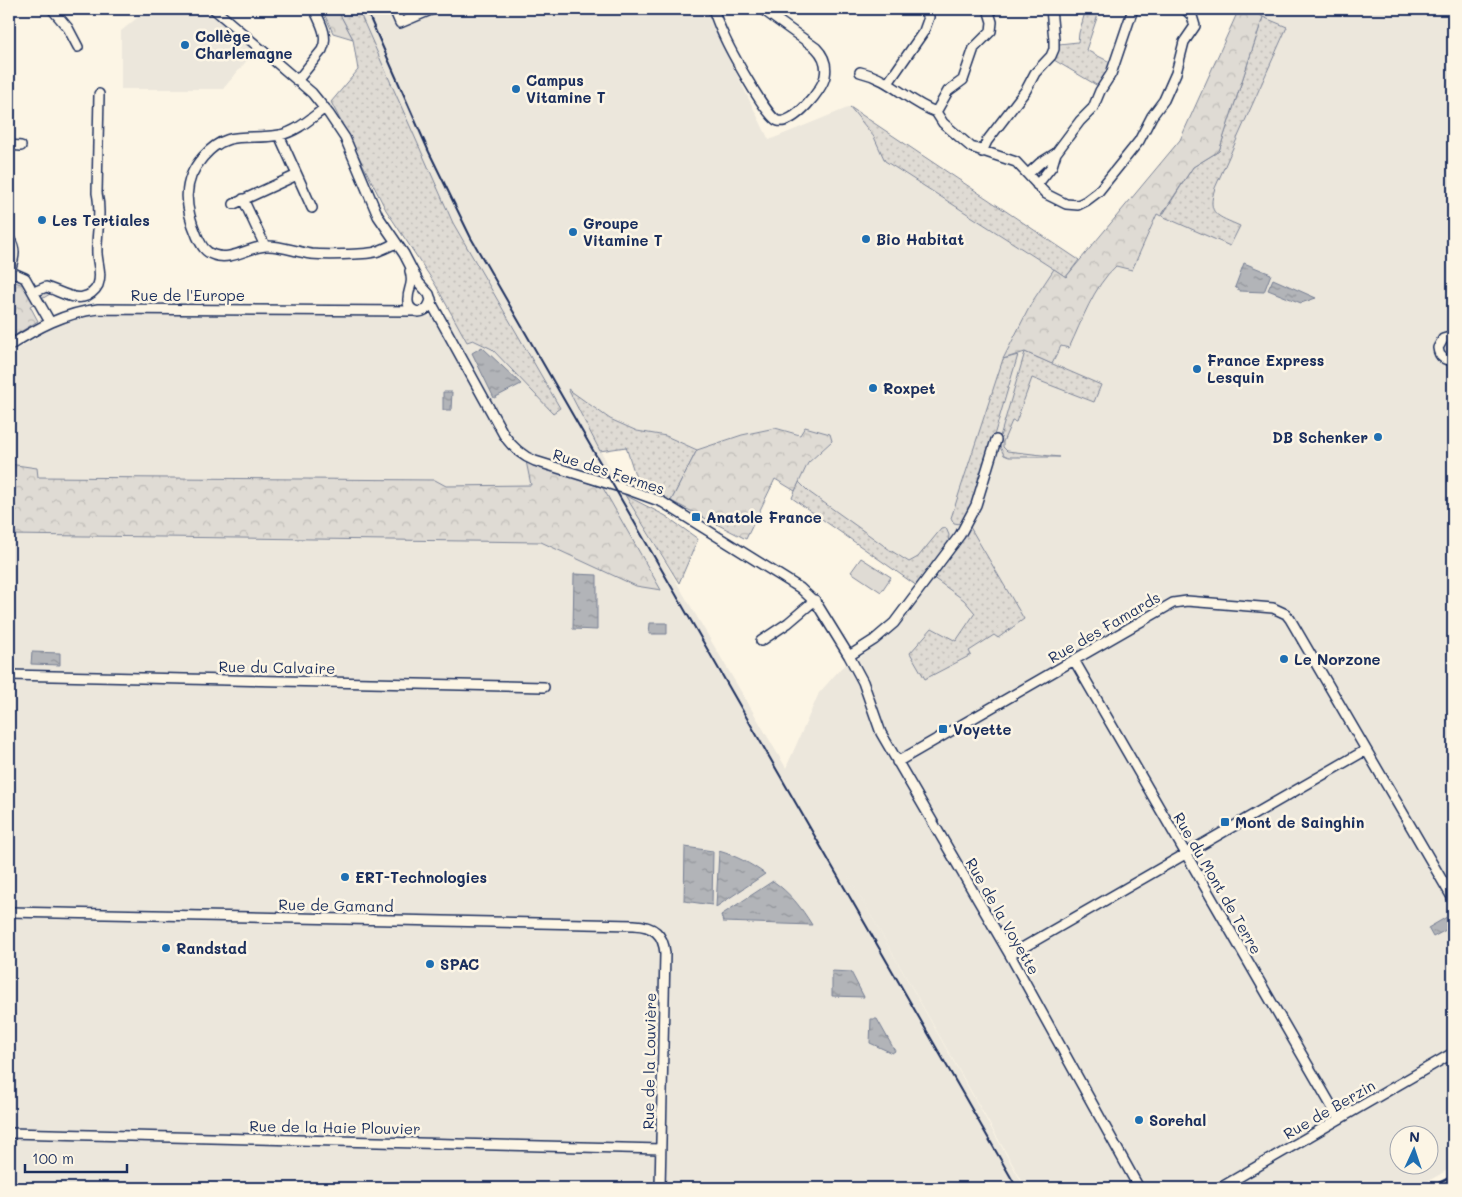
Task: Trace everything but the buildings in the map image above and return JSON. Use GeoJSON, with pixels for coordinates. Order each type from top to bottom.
{"type":"FeatureCollection","features":[{"type":"Feature","properties":{"kind":"main road"},"geometry":{"type":"LineString","coordinates":[[1443,1188],[1453,1183]]}},
{"type":"Feature","properties":{"kind":"street"},"geometry":{"type":"LineString","coordinates":[[52,9],[68,28],[78,47]]}},
{"type":"Feature","properties":{"kind":"street"},"geometry":{"type":"LineString","coordinates":[[214,9],[315,96],[325,108],[345,138],[376,211],[409,263],[419,283],[429,294],[431,299],[427,308],[418,311],[409,306],[412,281],[409,263]]}},
{"type":"Feature","properties":{"kind":"street"},"geometry":{"type":"LineString","coordinates":[[297,81],[325,45],[324,33],[314,9]]}},
{"type":"Feature","properties":{"kind":"street"},"geometry":{"type":"LineString","coordinates":[[394,9],[400,23],[433,9]]}},
{"type":"Feature","properties":{"kind":"street"},"geometry":{"type":"LineString","coordinates":[[713,9],[726,42],[765,109],[774,119],[784,122],[805,106],[818,90],[825,78],[826,70],[822,55],[812,45],[762,9]]}},
{"type":"Feature","properties":{"kind":"street"},"geometry":{"type":"LineString","coordinates":[[888,83],[929,22],[928,15],[922,9]]}},
{"type":"Feature","properties":{"kind":"street"},"geometry":{"type":"LineString","coordinates":[[936,112],[948,91],[963,80],[974,48],[991,31],[992,22],[988,9]]}},
{"type":"Feature","properties":{"kind":"street"},"geometry":{"type":"LineString","coordinates":[[982,152],[987,141],[1026,90],[1035,73],[1052,56],[1054,44],[1050,9]]}},
{"type":"Feature","properties":{"kind":"street"},"geometry":{"type":"LineString","coordinates":[[1037,185],[1052,166],[1056,153],[1092,108],[1100,90],[1111,74],[1133,9]]}},
{"type":"Feature","properties":{"kind":"street"},"geometry":{"type":"LineString","coordinates":[[860,72],[875,76],[926,108],[936,112],[943,123],[970,147],[1016,162],[1050,197],[1070,205],[1082,203],[1098,192],[1137,144],[1152,116],[1164,100],[1176,73],[1182,46],[1195,26],[1192,16],[1185,9]]}},
{"type":"Feature","properties":{"kind":"street"},"geometry":{"type":"LineString","coordinates":[[34,292],[46,287],[79,298],[91,294],[97,287],[99,280],[97,246],[99,201],[97,192],[99,94]]}},
{"type":"Feature","properties":{"kind":"street"},"geometry":{"type":"LineString","coordinates":[[325,108],[297,128],[279,135],[236,137],[217,145],[206,154],[197,165],[187,193],[187,207],[190,219],[203,248],[217,256],[227,256],[265,246],[319,254],[375,252],[396,243]]}},
{"type":"Feature","properties":{"kind":"street"},"geometry":{"type":"LineString","coordinates":[[279,135],[312,208]]}},
{"type":"Feature","properties":{"kind":"street"},"geometry":{"type":"LineString","coordinates":[[9,145],[21,146]]}},
{"type":"Feature","properties":{"kind":"street"},"geometry":{"type":"LineString","coordinates":[[1028,174],[1040,163],[1056,153]]}},
{"type":"Feature","properties":{"kind":"street"},"geometry":{"type":"LineString","coordinates":[[234,204],[297,175]]}},
{"type":"Feature","properties":{"kind":"street"},"geometry":{"type":"LineString","coordinates":[[243,199],[265,246]]}},
{"type":"Feature","properties":{"kind":"street"},"geometry":{"type":"LineString","coordinates":[[9,238],[15,252],[9,271],[24,277],[50,322]]}},
{"type":"Feature","properties":{"kind":"street"},"geometry":{"type":"LineString","coordinates":[[376,310],[398,305],[418,288],[425,290]]}},
{"type":"Feature","properties":{"kind":"street","name":"Rue des Fermes"},"geometry":{"type":"LineString","coordinates":[[431,299],[434,309],[504,435],[517,451],[535,461],[629,490],[666,505],[800,588],[814,600],[849,656]]}},
{"type":"Feature","properties":{"kind":"street","name":"Rue de l'Europe"},"geometry":{"type":"LineString","coordinates":[[9,346],[50,322],[78,312],[103,309],[376,310]]}},
{"type":"Feature","properties":{"kind":"street"},"geometry":{"type":"LineString","coordinates":[[376,310],[418,311],[431,314],[444,324]]}},
{"type":"Feature","properties":{"kind":"street"},"geometry":{"type":"LineString","coordinates":[[1453,336],[1443,338],[1438,348],[1442,358],[1453,360]]}},
{"type":"Feature","properties":{"kind":"street"},"geometry":{"type":"LineString","coordinates":[[849,656],[874,640],[894,623],[960,535],[976,505],[996,440]]}},
{"type":"Feature","properties":{"kind":"street"},"geometry":{"type":"LineString","coordinates":[[761,641],[788,623],[814,600]]}},
{"type":"Feature","properties":{"kind":"street","name":"Rue des Famards"},"geometry":{"type":"LineString","coordinates":[[897,762],[1173,603],[1181,601],[1273,608],[1286,614],[1290,619],[1453,899]]}},
{"type":"Feature","properties":{"kind":"street","name":"Rue de la Voyette"},"geometry":{"type":"LineString","coordinates":[[849,656],[863,682],[878,728],[1010,955],[1139,1188]]}},
{"type":"Feature","properties":{"kind":"street","name":"Rue du Mont de Terre"},"geometry":{"type":"LineString","coordinates":[[1074,660],[1339,1119]]}},
{"type":"Feature","properties":{"kind":"street","name":"Rue du Calvaire"},"geometry":{"type":"LineString","coordinates":[[9,675],[544,687]]}},
{"type":"Feature","properties":{"kind":"street"},"geometry":{"type":"LineString","coordinates":[[1010,955],[1366,750]]}},
{"type":"Feature","properties":{"kind":"street","name":"Rue de Gamand"},"geometry":{"type":"LineString","coordinates":[[9,912],[634,925],[650,928],[660,934]]}},
{"type":"Feature","properties":{"kind":"street","name":"Rue de la Louvière"},"geometry":{"type":"LineString","coordinates":[[660,934],[665,953],[660,1188]]}},
{"type":"Feature","properties":{"kind":"street","name":"Rue de Berzin"},"geometry":{"type":"LineString","coordinates":[[1220,1188],[1453,1053]]}},
{"type":"Feature","properties":{"kind":"street","name":"Rue de la Haie Plouvier"},"geometry":{"type":"LineString","coordinates":[[9,1133],[661,1148]]}},
{"type":"Feature","properties":{"kind":"shaded area","name":"Collège Charlemagne"},"geometry":{"type":"Polygon","coordinates":[[[148,9],[206,9],[255,51],[223,89],[121,89],[121,31],[148,9]]]}},
{"type":"Feature","properties":{"kind":"shaded area"},"geometry":{"type":"Polygon","coordinates":[[[341,9],[708,9],[712,24],[769,140],[850,107],[874,137],[885,161],[1054,269],[1032,302],[1155,202],[1240,9],[1453,9],[1453,1167],[1416,1188],[1026,1188],[844,868],[1025,1188],[9,1188],[9,354],[59,324],[100,314],[350,317],[452,316],[435,284],[386,210],[331,102],[358,70],[353,39],[341,9]],[[569,390],[616,480],[597,476],[603,487],[625,495],[786,768],[819,693],[842,667],[862,656],[898,625],[932,577],[795,491],[808,463],[832,441],[775,428],[742,435],[697,450],[666,437],[637,431],[610,419],[569,390]]]}},
{"type":"Feature","properties":{"kind":"green space"},"geometry":{"type":"Polygon","coordinates":[[[322,9],[337,9],[353,39],[333,33],[322,9]]]}},
{"type":"Feature","properties":{"kind":"green space"},"geometry":{"type":"Polygon","coordinates":[[[337,9],[358,9],[453,223],[560,408],[553,413],[492,349],[473,340],[467,342],[435,284],[386,210],[331,102],[358,70],[353,39],[337,9]]]}},
{"type":"Feature","properties":{"kind":"green space"},"geometry":{"type":"Polygon","coordinates":[[[1086,9],[1100,9],[1086,50],[1110,62],[1098,86],[1054,60],[1059,44],[1078,42],[1086,9]]]}},
{"type":"Feature","properties":{"kind":"green space"},"geometry":{"type":"Polygon","coordinates":[[[1239,9],[1251,9],[1263,17],[1219,151],[1193,167],[1161,216],[1157,214],[1132,270],[1116,266],[1108,274],[1094,294],[1069,348],[1061,346],[1052,364],[1025,352],[1003,359],[1032,302],[1054,269],[1066,277],[1180,140],[1239,9]]]}},
{"type":"Feature","properties":{"kind":"green space"},"geometry":{"type":"Polygon","coordinates":[[[1263,17],[1287,27],[1215,188],[1213,209],[1220,217],[1240,226],[1230,246],[1162,216],[1193,167],[1219,151],[1263,17]]]}},
{"type":"Feature","properties":{"kind":"green space"},"geometry":{"type":"Polygon","coordinates":[[[850,107],[1079,260],[1066,277],[885,161],[874,137],[850,107]]]}},
{"type":"Feature","properties":{"kind":"green space"},"geometry":{"type":"Polygon","coordinates":[[[9,280],[50,294],[30,306],[38,321],[9,339],[9,280]]]}},
{"type":"Feature","properties":{"kind":"green space"},"geometry":{"type":"Polygon","coordinates":[[[1025,352],[1101,385],[1094,402],[1032,378],[1016,422],[1012,421],[1003,442],[1003,447],[1007,451],[1059,457],[1009,457],[1004,455],[1000,447],[999,440],[1025,352]]]}},
{"type":"Feature","properties":{"kind":"green space"},"geometry":{"type":"Polygon","coordinates":[[[1018,355],[976,496],[960,524],[954,523],[951,518],[1003,359],[1018,355]]]}},
{"type":"Feature","properties":{"kind":"green space"},"geometry":{"type":"Polygon","coordinates":[[[568,389],[610,419],[637,431],[666,436],[697,450],[671,501],[639,487],[626,447],[600,451],[568,389]]]}},
{"type":"Feature","properties":{"kind":"green space"},"geometry":{"type":"Polygon","coordinates":[[[805,427],[830,434],[832,441],[808,463],[795,491],[775,479],[746,539],[671,501],[697,450],[742,435],[775,428],[800,435],[805,427]]]}},
{"type":"Feature","properties":{"kind":"green space"},"geometry":{"type":"Polygon","coordinates":[[[526,461],[603,488],[661,590],[636,586],[541,542],[9,535],[9,464],[37,468],[38,477],[435,480],[446,486],[531,485],[526,461]]]}},
{"type":"Feature","properties":{"kind":"green space"},"geometry":{"type":"Polygon","coordinates":[[[799,482],[809,492],[909,562],[918,557],[941,529],[946,528],[949,535],[948,544],[917,586],[792,498],[799,482]]]}},
{"type":"Feature","properties":{"kind":"green space"},"geometry":{"type":"Polygon","coordinates":[[[625,495],[666,516],[698,539],[679,583],[625,495]]]}},
{"type":"Feature","properties":{"kind":"green space"},"geometry":{"type":"Polygon","coordinates":[[[970,527],[1024,619],[998,638],[994,635],[969,651],[971,655],[925,679],[910,653],[932,628],[956,641],[975,613],[964,600],[932,577],[970,527]]]}},
{"type":"Feature","properties":{"kind":"green space"},"geometry":{"type":"Polygon","coordinates":[[[861,558],[891,577],[881,592],[851,572],[861,558]]]}},
{"type":"Feature","properties":{"kind":"water"},"geometry":{"type":"Polygon","coordinates":[[[1244,263],[1271,274],[1264,292],[1240,291],[1235,287],[1244,263]]]}},
{"type":"Feature","properties":{"kind":"water"},"geometry":{"type":"Polygon","coordinates":[[[1273,279],[1316,298],[1301,303],[1268,290],[1273,279]]]}},
{"type":"Feature","properties":{"kind":"water"},"geometry":{"type":"Polygon","coordinates":[[[482,347],[521,384],[494,398],[472,353],[482,347]]]}},
{"type":"Feature","properties":{"kind":"water"},"geometry":{"type":"Polygon","coordinates":[[[443,392],[452,392],[451,410],[443,410],[443,392]]]}},
{"type":"Feature","properties":{"kind":"water"},"geometry":{"type":"Polygon","coordinates":[[[574,574],[597,575],[597,630],[573,629],[574,574]]]}},
{"type":"Feature","properties":{"kind":"water"},"geometry":{"type":"Polygon","coordinates":[[[650,623],[667,623],[667,634],[649,634],[650,623]]]}},
{"type":"Feature","properties":{"kind":"water"},"geometry":{"type":"Polygon","coordinates":[[[32,652],[60,653],[60,665],[31,664],[32,652]]]}},
{"type":"Feature","properties":{"kind":"water"},"geometry":{"type":"Polygon","coordinates":[[[685,847],[713,851],[712,905],[684,901],[685,847]]]}},
{"type":"Feature","properties":{"kind":"water"},"geometry":{"type":"Polygon","coordinates":[[[719,851],[743,860],[765,874],[716,907],[719,851]]]}},
{"type":"Feature","properties":{"kind":"water"},"geometry":{"type":"Polygon","coordinates":[[[773,881],[795,901],[812,925],[723,922],[721,915],[773,881]]]}},
{"type":"Feature","properties":{"kind":"water"},"geometry":{"type":"Polygon","coordinates":[[[1452,914],[1453,926],[1433,937],[1428,928],[1452,914]]]}},
{"type":"Feature","properties":{"kind":"water"},"geometry":{"type":"Polygon","coordinates":[[[832,971],[851,972],[864,997],[832,996],[832,971]]]}},
{"type":"Feature","properties":{"kind":"water"},"geometry":{"type":"Polygon","coordinates":[[[871,1019],[877,1019],[895,1051],[892,1053],[870,1043],[871,1019]]]}},
{"type":"Feature","properties":{"kind":"railway"},"geometry":{"type":"LineString","coordinates":[[366,9],[429,152],[471,238],[1017,1188]]}},
{"type":"Feature","properties":{"kind":"place","name":"Collège Charlemagne"},"geometry":{"type":"Point","coordinates":[185,45]}},
{"type":"Feature","properties":{"kind":"place","name":"Campus Vitamine T"},"geometry":{"type":"Point","coordinates":[516,89]}},
{"type":"Feature","properties":{"kind":"place","name":"Les Tertiales"},"geometry":{"type":"Point","coordinates":[42,220]}},
{"type":"Feature","properties":{"kind":"place","name":"Groupe Vitamine T"},"geometry":{"type":"Point","coordinates":[573,232]}},
{"type":"Feature","properties":{"kind":"place","name":"Bio Habitat"},"geometry":{"type":"Point","coordinates":[866,239]}},
{"type":"Feature","properties":{"kind":"place","name":"France Express Lesquin"},"geometry":{"type":"Point","coordinates":[1197,369]}},
{"type":"Feature","properties":{"kind":"place","name":"Roxpet"},"geometry":{"type":"Point","coordinates":[873,388]}},
{"type":"Feature","properties":{"kind":"place","name":"DB Schenker"},"geometry":{"type":"Point","coordinates":[1378,437]}},
{"type":"Feature","properties":{"kind":"place","name":"Anatole France"},"geometry":{"type":"Point","coordinates":[696,517]}},
{"type":"Feature","properties":{"kind":"place","name":"Le Norzone"},"geometry":{"type":"Point","coordinates":[1284,659]}},
{"type":"Feature","properties":{"kind":"place","name":"Voyette"},"geometry":{"type":"Point","coordinates":[943,729]}},
{"type":"Feature","properties":{"kind":"place","name":"Mont de Sainghin"},"geometry":{"type":"Point","coordinates":[1225,822]}},
{"type":"Feature","properties":{"kind":"place","name":"ERT-Technologies"},"geometry":{"type":"Point","coordinates":[345,877]}},
{"type":"Feature","properties":{"kind":"place","name":"Randstad"},"geometry":{"type":"Point","coordinates":[166,948]}},
{"type":"Feature","properties":{"kind":"place","name":"SPAC"},"geometry":{"type":"Point","coordinates":[430,964]}},
{"type":"Feature","properties":{"kind":"place","name":"Sorehal"},"geometry":{"type":"Point","coordinates":[1139,1120]}}]}
